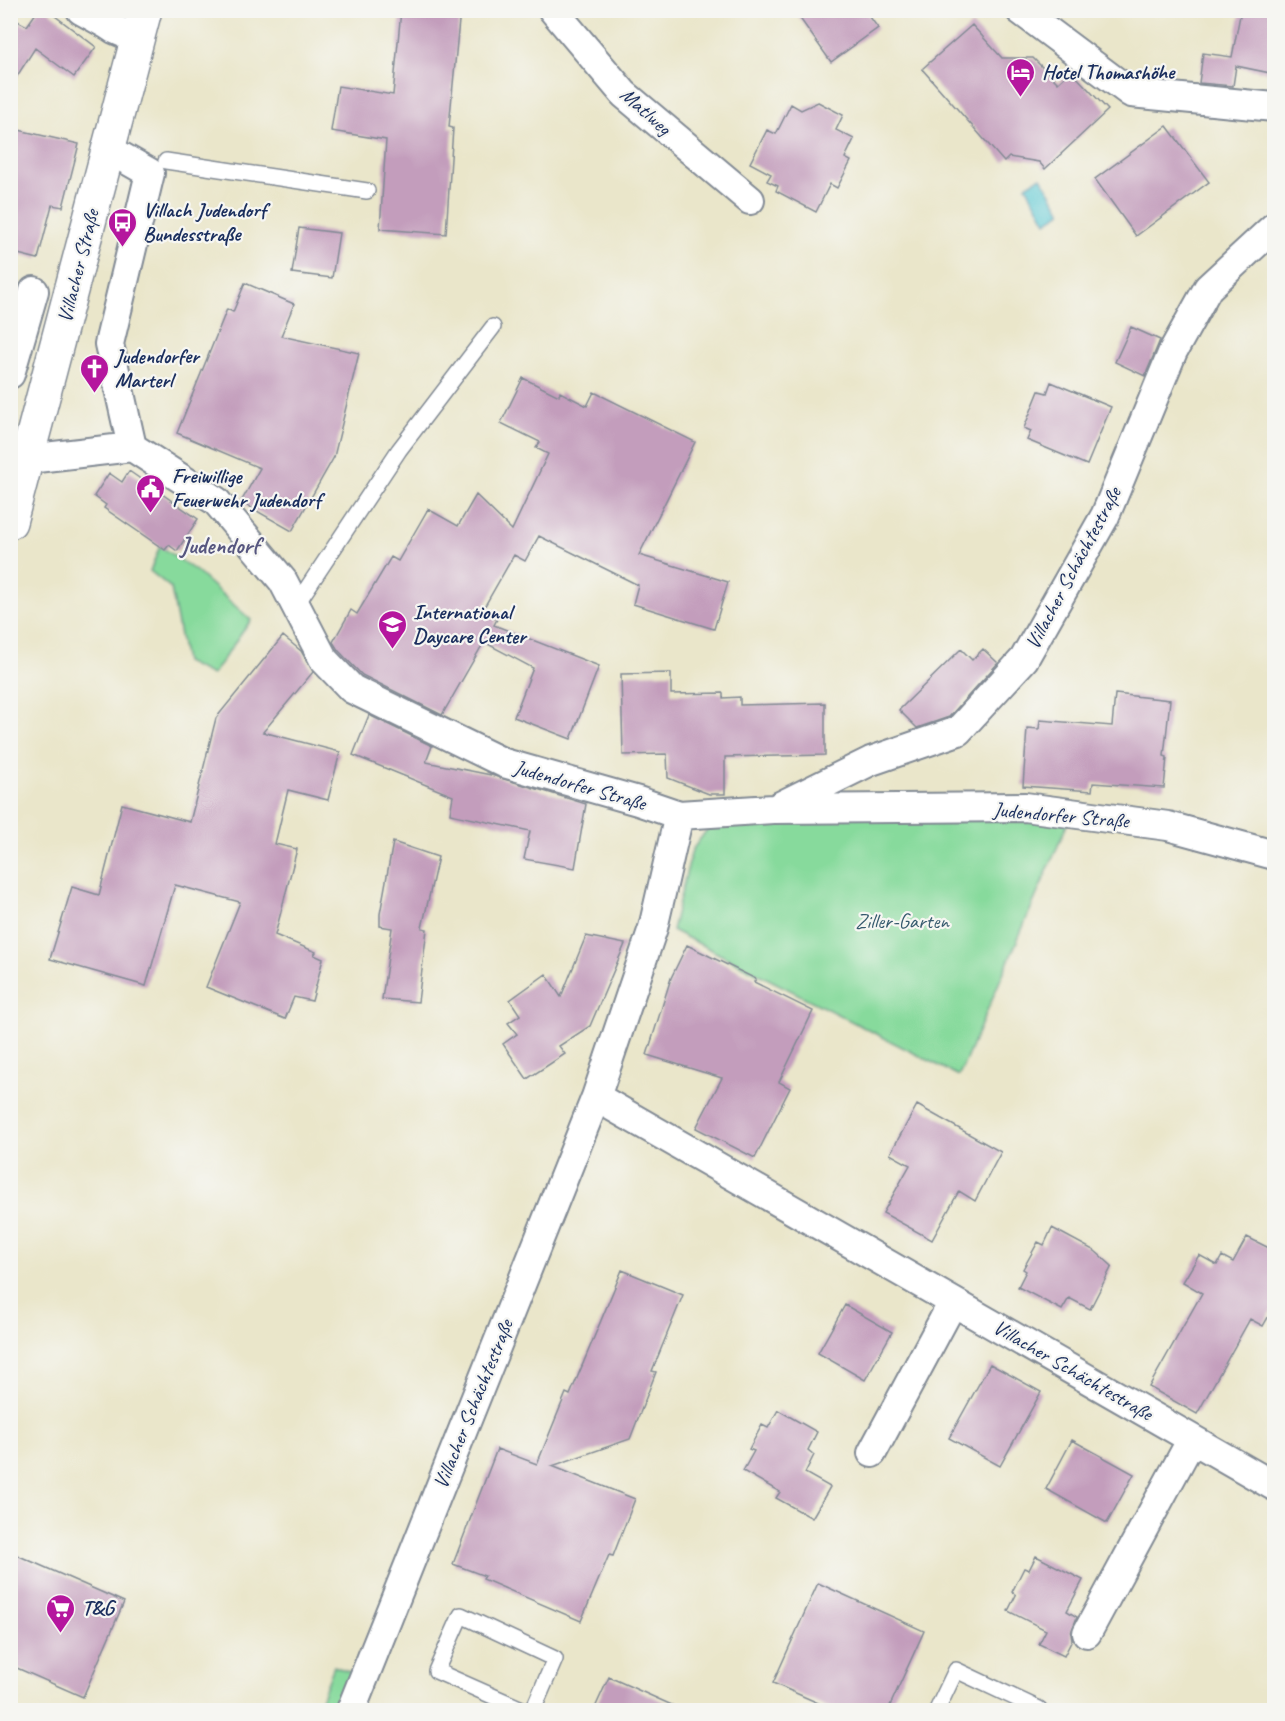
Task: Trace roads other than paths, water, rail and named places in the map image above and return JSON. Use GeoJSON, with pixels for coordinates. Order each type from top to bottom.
{"type":"FeatureCollection","features":[{"type":"Feature","properties":{"kind":"main road","name":"Villacher Straße"},"geometry":{"type":"LineString","coordinates":[[10,522],[19,462],[141,25]]}},
{"type":"Feature","properties":{"kind":"street"},"geometry":{"type":"LineString","coordinates":[[81,10],[110,18],[114,29],[141,25]]}},
{"type":"Feature","properties":{"kind":"street","name":"Matlweg"},"geometry":{"type":"LineString","coordinates":[[553,10],[624,94],[750,200]]}},
{"type":"Feature","properties":{"kind":"street"},"geometry":{"type":"LineString","coordinates":[[1020,10],[1131,93],[1275,107]]}},
{"type":"Feature","properties":{"kind":"street"},"geometry":{"type":"LineString","coordinates":[[19,462],[132,447],[109,344],[150,173],[108,149]]}},
{"type":"Feature","properties":{"kind":"street","name":"Villacher Schächtestraße"},"geometry":{"type":"LineString","coordinates":[[773,809],[872,761],[958,731],[1024,659],[1105,516],[1173,351],[1208,288],[1275,227]]}},
{"type":"Feature","properties":{"kind":"street"},"geometry":{"type":"LineString","coordinates":[[10,374],[34,291]]}},
{"type":"Feature","properties":{"kind":"street","name":"Judendorfer Straße"},"geometry":{"type":"LineString","coordinates":[[132,447],[216,501],[283,581],[324,660],[352,689],[504,763],[679,815],[773,809],[1025,807],[1168,826],[1275,855]]}},
{"type":"Feature","properties":{"kind":"street","name":"Villacher Schächtestraße"},"geometry":{"type":"LineString","coordinates":[[351,1710],[596,1097],[653,928],[679,815]]}},
{"type":"Feature","properties":{"kind":"street","name":"Villacher Schächtestraße"},"geometry":{"type":"LineString","coordinates":[[596,1097],[1275,1486]]}},
{"type":"Feature","properties":{"kind":"street"},"geometry":{"type":"LineString","coordinates":[[872,1453],[953,1302]]}},
{"type":"Feature","properties":{"kind":"street"},"geometry":{"type":"LineString","coordinates":[[1088,1633],[1192,1438]]}},
{"type":"Feature","properties":{"kind":"lane"},"geometry":{"type":"LineString","coordinates":[[166,161],[367,191]]}},
{"type":"Feature","properties":{"kind":"lane"},"geometry":{"type":"LineString","coordinates":[[296,606],[399,450],[493,327]]}},
{"type":"Feature","properties":{"kind":"lane"},"geometry":{"type":"LineString","coordinates":[[524,1710],[436,1671],[461,1615],[555,1659],[533,1710]]}},
{"type":"Feature","properties":{"kind":"lane"},"geometry":{"type":"LineString","coordinates":[[936,1710],[956,1670],[1038,1710]]}},
{"type":"Feature","properties":{"kind":"water"},"geometry":{"type":"Polygon","coordinates":[[[1041,177],[1062,212],[1046,222],[1026,186],[1041,177]]]}},
{"type":"Feature","properties":{"kind":"place","name":"Hotel Thomashöhe"},"geometry":{"type":"Point","coordinates":[1021,98]}},
{"type":"Feature","properties":{"kind":"place","name":"Villach Judendorf Bundesstraße"},"geometry":{"type":"Point","coordinates":[122,248]}},
{"type":"Feature","properties":{"kind":"place","name":"Judendorfer Marterl"},"geometry":{"type":"Point","coordinates":[94,394]}},
{"type":"Feature","properties":{"kind":"place","name":"Freiwillige Feuerwehr Judendorf"},"geometry":{"type":"Point","coordinates":[151,514]}},
{"type":"Feature","properties":{"kind":"place","name":"International Daycare Center"},"geometry":{"type":"Point","coordinates":[392,650]}},
{"type":"Feature","properties":{"kind":"place","name":"T&G"},"geometry":{"type":"Point","coordinates":[61,1634]}},
{"type":"Feature","properties":{"kind":"district","name":"Judendorf"},"geometry":{"type":"Point","coordinates":[220,545]}},
{"type":"Feature","properties":{"kind":"park label","name":"Ziller-Garten"},"geometry":{"type":"Point","coordinates":[902,921]}}]}
